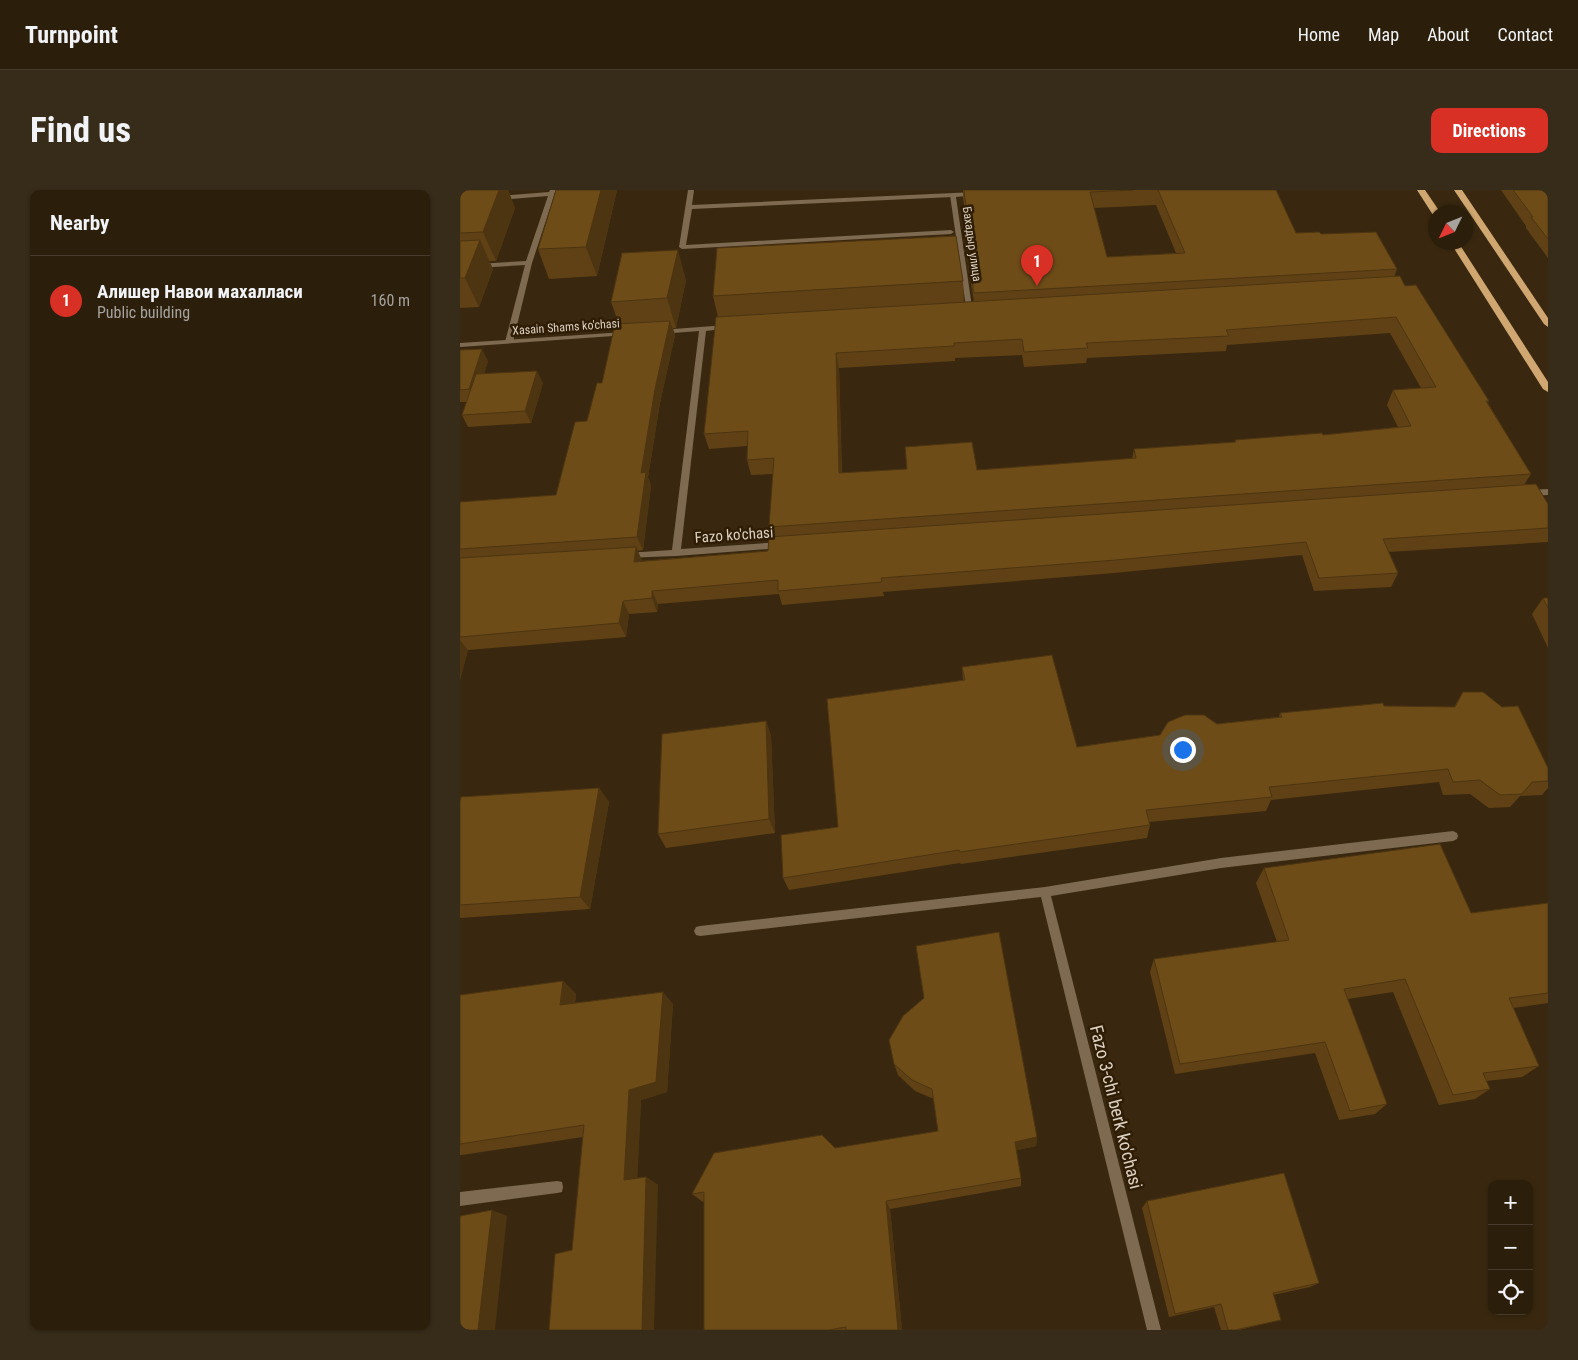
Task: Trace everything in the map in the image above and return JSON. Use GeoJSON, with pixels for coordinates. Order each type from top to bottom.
{"type":"FeatureCollection","features":[{"type":"Feature","properties":{"kind":"main road"},"geometry":{"type":"LineString","coordinates":[[1421,190],[1431,205]]}},
{"type":"Feature","properties":{"kind":"main road"},"geometry":{"type":"LineString","coordinates":[[1458,190],[1548,324]]}},
{"type":"Feature","properties":{"kind":"main road"},"geometry":{"type":"LineString","coordinates":[[1459,250],[1548,389]]}},
{"type":"Feature","properties":{"kind":"street"},"geometry":{"type":"LineString","coordinates":[[691,190],[682,247],[951,232]]}},
{"type":"Feature","properties":{"kind":"street"},"geometry":{"type":"LineString","coordinates":[[488,199],[553,192],[528,263],[509,342]]}},
{"type":"Feature","properties":{"kind":"street","name":"Бахадыр улица"},"geometry":{"type":"LineString","coordinates":[[970,314],[954,195],[982,193]]}},
{"type":"Feature","properties":{"kind":"street"},"geometry":{"type":"LineString","coordinates":[[689,208],[954,195]]}},
{"type":"Feature","properties":{"kind":"street"},"geometry":{"type":"LineString","coordinates":[[460,267],[528,263]]}},
{"type":"Feature","properties":{"kind":"street"},"geometry":{"type":"LineString","coordinates":[[960,314],[980,313]]}},
{"type":"Feature","properties":{"kind":"street"},"geometry":{"type":"LineString","coordinates":[[654,332],[733,327]]}},
{"type":"Feature","properties":{"kind":"street"},"geometry":{"type":"LineString","coordinates":[[676,553],[703,329]]}},
{"type":"Feature","properties":{"kind":"street","name":"Xasain Shams ko'chasi"},"geometry":{"type":"LineString","coordinates":[[460,345],[635,333]]}},
{"type":"Feature","properties":{"kind":"street"},"geometry":{"type":"LineString","coordinates":[[1518,494],[1548,492]]}},
{"type":"Feature","properties":{"kind":"street","name":"Fazo ko'chasi"},"geometry":{"type":"LineString","coordinates":[[617,557],[794,544]]}},
{"type":"Feature","properties":{"kind":"street"},"geometry":{"type":"LineString","coordinates":[[700,931],[1045,892],[1221,863],[1453,836]]}},
{"type":"Feature","properties":{"kind":"street","name":"Fazo 3-chi berk ko'chasi"},"geometry":{"type":"LineString","coordinates":[[1045,892],[1154,1330]]}},
{"type":"Feature","properties":{"kind":"street"},"geometry":{"type":"LineString","coordinates":[[460,1199],[557,1188]]}},
{"type":"Feature","properties":{"kind":"building"},"geometry":{"type":"Polygon","coordinates":[[[460,190],[499,190],[483,232],[460,233],[460,190]]]}},
{"type":"Feature","properties":{"kind":"building"},"geometry":{"type":"Polygon","coordinates":[[[556,190],[601,190],[586,247],[538,249],[556,190]]]}},
{"type":"Feature","properties":{"kind":"building"},"geometry":{"type":"Polygon","coordinates":[[[964,190],[1133,190],[1090,192],[1107,257],[1185,253],[1158,190],[1276,190],[1296,233],[1376,232],[1397,269],[974,293],[967,248],[971,248],[964,190]]]}},
{"type":"Feature","properties":{"kind":"building"},"geometry":{"type":"Polygon","coordinates":[[[1513,190],[1548,190],[1548,239],[1531,217],[1533,217],[1513,190]]]}},
{"type":"Feature","properties":{"kind":"building"},"geometry":{"type":"Polygon","coordinates":[[[956,236],[963,281],[713,296],[717,248],[956,236]]]}},
{"type":"Feature","properties":{"kind":"building"},"geometry":{"type":"Polygon","coordinates":[[[480,240],[465,278],[460,278],[460,241],[480,240]]]}},
{"type":"Feature","properties":{"kind":"building"},"geometry":{"type":"Polygon","coordinates":[[[678,250],[667,298],[611,302],[622,253],[678,250]]]}},
{"type":"Feature","properties":{"kind":"building"},"geometry":{"type":"Polygon","coordinates":[[[1400,276],[1405,286],[1416,285],[1489,401],[1486,401],[1531,474],[769,527],[774,458],[747,460],[748,431],[704,434],[716,317],[1400,276]],[[1396,317],[1226,330],[1229,336],[1086,343],[1088,348],[1024,352],[1022,339],[954,343],[954,346],[836,353],[839,473],[907,469],[905,447],[972,442],[977,470],[1136,458],[1134,449],[1236,442],[1235,440],[1322,433],[1323,435],[1411,426],[1393,390],[1436,387],[1396,317]]]}},
{"type":"Feature","properties":{"kind":"building"},"geometry":{"type":"Polygon","coordinates":[[[670,321],[655,389],[641,473],[646,472],[637,537],[460,549],[460,502],[556,495],[575,422],[587,421],[597,383],[602,383],[615,324],[670,321]]]}},
{"type":"Feature","properties":{"kind":"building"},"geometry":{"type":"Polygon","coordinates":[[[482,349],[469,389],[460,390],[460,350],[482,349]]]}},
{"type":"Feature","properties":{"kind":"building"},"geometry":{"type":"Polygon","coordinates":[[[537,371],[525,411],[462,415],[476,374],[537,371]]]}},
{"type":"Feature","properties":{"kind":"building"},"geometry":{"type":"Polygon","coordinates":[[[1536,484],[1548,504],[1548,528],[1383,539],[1398,573],[1319,578],[1306,542],[1116,560],[881,578],[882,582],[778,591],[778,580],[652,591],[652,598],[623,601],[619,623],[460,637],[460,558],[636,547],[634,562],[768,551],[769,537],[1536,484]]]}},
{"type":"Feature","properties":{"kind":"building"},"geometry":{"type":"Polygon","coordinates":[[[1543,598],[1548,598],[1548,608],[1543,598]]]}},
{"type":"Feature","properties":{"kind":"building"},"geometry":{"type":"Polygon","coordinates":[[[1052,655],[1077,747],[1160,735],[1168,722],[1185,715],[1204,715],[1217,724],[1282,717],[1280,713],[1383,703],[1384,706],[1455,707],[1463,692],[1483,692],[1502,707],[1518,706],[1548,768],[1548,781],[1532,782],[1522,794],[1500,795],[1480,780],[1453,782],[1448,769],[1269,787],[1272,797],[1146,810],[1150,825],[960,852],[959,850],[783,878],[781,835],[838,827],[827,699],[965,680],[962,667],[1052,655]]]}},
{"type":"Feature","properties":{"kind":"building"},"geometry":{"type":"Polygon","coordinates":[[[766,721],[769,819],[658,834],[662,734],[766,721]]]}},
{"type":"Feature","properties":{"kind":"building"},"geometry":{"type":"Polygon","coordinates":[[[599,788],[580,897],[460,905],[461,797],[599,788]]]}},
{"type":"Feature","properties":{"kind":"building"},"geometry":{"type":"Polygon","coordinates":[[[1440,844],[1471,913],[1548,903],[1548,993],[1509,998],[1539,1066],[1483,1073],[1490,1089],[1453,1095],[1405,979],[1344,989],[1387,1104],[1350,1111],[1325,1042],[1180,1064],[1154,959],[1289,940],[1264,868],[1440,844]]]}},
{"type":"Feature","properties":{"kind":"building"},"geometry":{"type":"Polygon","coordinates":[[[999,932],[1037,1137],[1015,1142],[1021,1178],[886,1201],[898,1330],[846,1330],[846,1327],[829,1330],[704,1330],[704,1192],[692,1194],[714,1153],[822,1135],[835,1148],[938,1131],[932,1089],[912,1080],[894,1064],[889,1040],[903,1016],[924,998],[916,946],[999,932]]]}},
{"type":"Feature","properties":{"kind":"building"},"geometry":{"type":"Polygon","coordinates":[[[563,981],[560,1005],[663,992],[656,1082],[629,1090],[624,1180],[646,1177],[642,1330],[549,1330],[555,1254],[572,1250],[584,1125],[460,1144],[460,995],[563,981]]]}},
{"type":"Feature","properties":{"kind":"building"},"geometry":{"type":"Polygon","coordinates":[[[1284,1173],[1319,1283],[1273,1293],[1281,1320],[1235,1330],[1228,1330],[1221,1304],[1175,1314],[1147,1201],[1284,1173]]]}},
{"type":"Feature","properties":{"kind":"building"},"geometry":{"type":"Polygon","coordinates":[[[492,1210],[478,1330],[460,1330],[460,1216],[492,1210]]]}},
{"type":"Feature","properties":{"kind":"place","name":"Алишер Навои махалласи"},"geometry":{"type":"Point","coordinates":[1037,286]}}]}
